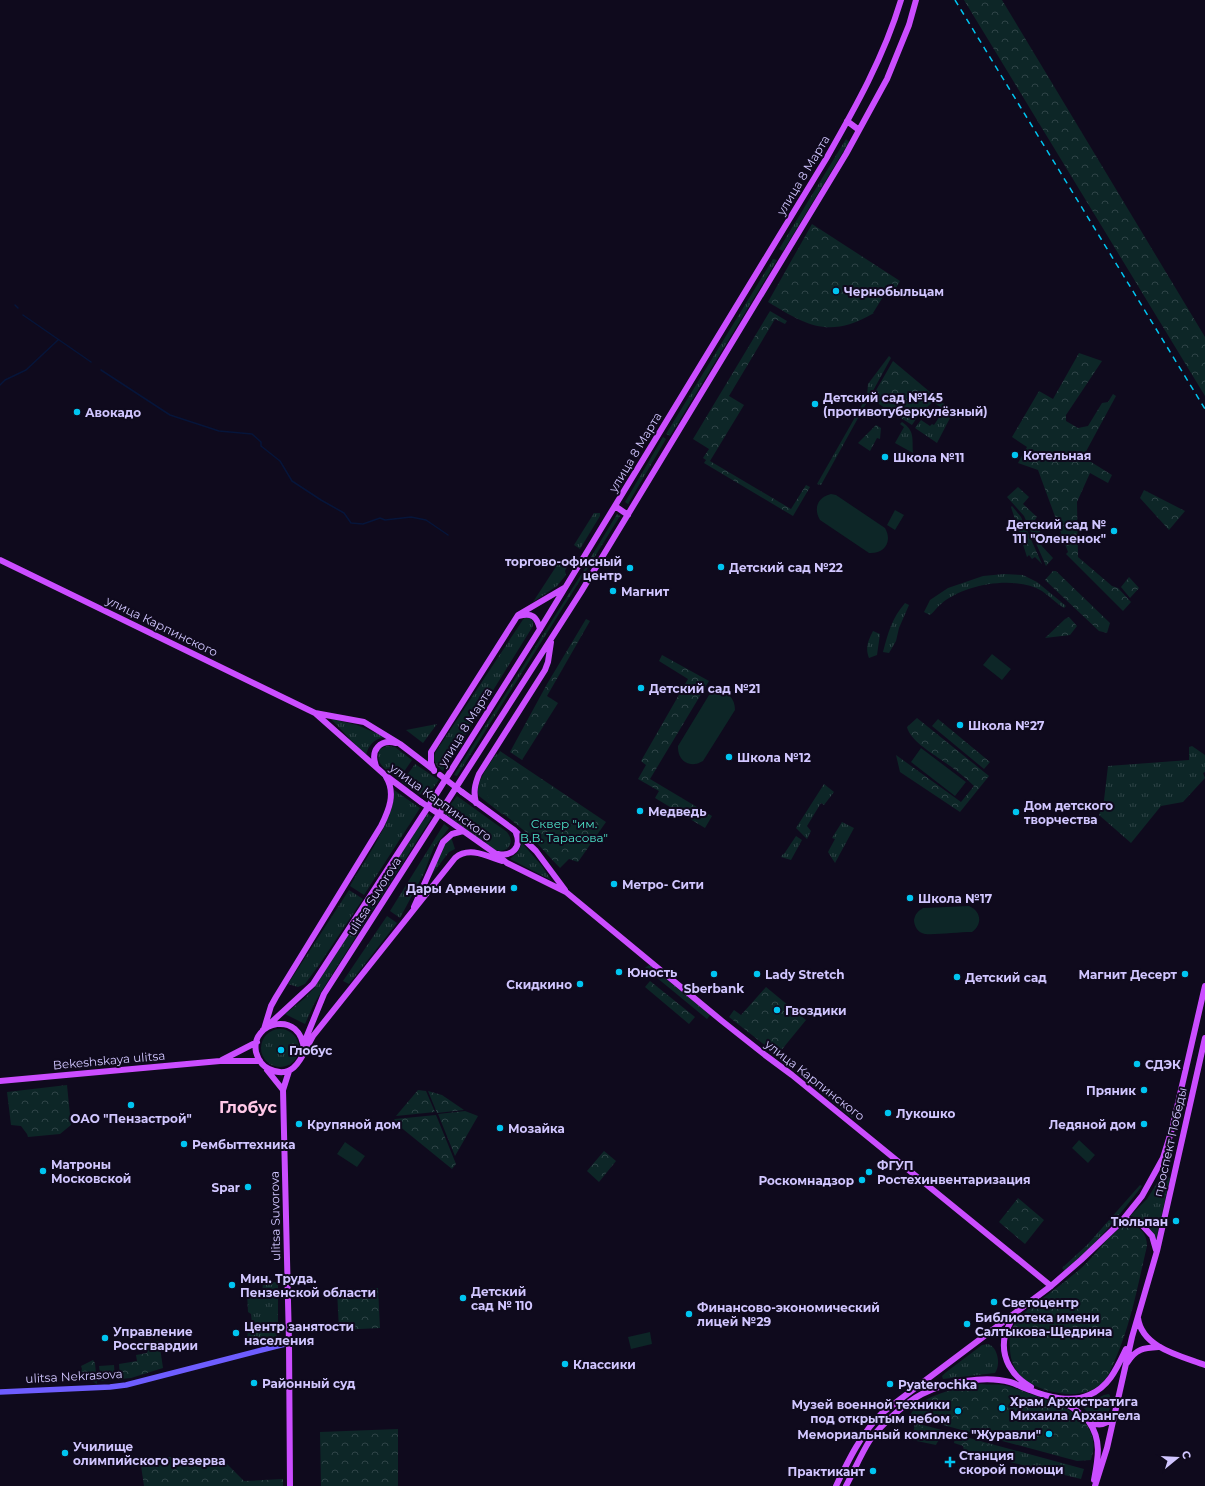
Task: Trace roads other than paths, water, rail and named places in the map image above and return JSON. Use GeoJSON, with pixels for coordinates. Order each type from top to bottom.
{"type":"FeatureCollection","features":[{"type":"Feature","properties":{"kind":"main road","name":"улица 8 Марта"},"geometry":{"type":"LineString","coordinates":[[430,804],[566,587],[826,159],[877,66],[901,0]]}},
{"type":"Feature","properties":{"kind":"main road"},"geometry":{"type":"LineString","coordinates":[[476,803],[474,791],[475,783],[479,774],[545,670],[548,662],[551,638],[628,515],[867,118],[887,79],[909,25],[916,0]]}},
{"type":"Feature","properties":{"kind":"main road"},"geometry":{"type":"LineString","coordinates":[[847,121],[859,130]]}},
{"type":"Feature","properties":{"kind":"main road"},"geometry":{"type":"LineString","coordinates":[[615,506],[628,515]]}},
{"type":"Feature","properties":{"kind":"main road","name":"улица Карпинского"},"geometry":{"type":"LineString","coordinates":[[0,560],[315,713],[364,722],[400,744],[476,803],[514,830],[536,851],[566,892]]}},
{"type":"Feature","properties":{"kind":"main road"},"geometry":{"type":"LineString","coordinates":[[434,771],[431,763],[431,752],[516,617],[521,612],[566,587]]}},
{"type":"Feature","properties":{"kind":"main road"},"geometry":{"type":"LineString","coordinates":[[516,617],[524,614],[534,616],[537,619],[540,629]]}},
{"type":"Feature","properties":{"kind":"main road","name":"ulitsa Suvorova"},"geometry":{"type":"LineString","coordinates":[[304,1043],[324,994],[551,638]]}},
{"type":"Feature","properties":{"kind":"main road","name":"улица Карпинского"},"geometry":{"type":"LineString","coordinates":[[315,713],[376,768],[421,802],[507,863],[566,892],[722,1021],[792,1075],[1051,1286]]}},
{"type":"Feature","properties":{"kind":"main road"},"geometry":{"type":"LineString","coordinates":[[376,768],[373,760],[376,748],[386,742],[400,744]]}},
{"type":"Feature","properties":{"kind":"main road"},"geometry":{"type":"LineString","coordinates":[[416,756],[422,756],[431,752]]}},
{"type":"Feature","properties":{"kind":"main road"},"geometry":{"type":"LineString","coordinates":[[283,1090],[260,1061],[256,1052],[256,1042],[263,1030],[271,1006],[276,997],[381,826],[391,802],[390,783],[385,775]]}},
{"type":"Feature","properties":{"kind":"main road","name":"ulitsa Suvorova"},"geometry":{"type":"LineString","coordinates":[[263,1030],[313,984],[430,804]]}},
{"type":"Feature","properties":{"kind":"main road"},"geometry":{"type":"LineString","coordinates":[[496,854],[504,856],[510,854],[515,849],[518,839],[514,830]]}},
{"type":"Feature","properties":{"kind":"main road"},"geometry":{"type":"LineString","coordinates":[[410,915],[443,842],[452,834],[463,831]]}},
{"type":"Feature","properties":{"kind":"main road"},"geometry":{"type":"LineString","coordinates":[[304,1051],[313,1036],[460,854],[468,852],[480,853],[507,863]]}},
{"type":"Feature","properties":{"kind":"main road","name":"проспект Победы"},"geometry":{"type":"LineString","coordinates":[[836,1486],[870,1425],[889,1408],[1051,1286],[1081,1260],[1120,1222],[1142,1196],[1163,1158],[1173,1125],[1205,986]]}},
{"type":"Feature","properties":{"kind":"main road"},"geometry":{"type":"LineString","coordinates":[[263,1030],[273,1025],[283,1024],[292,1027],[299,1032],[304,1043],[302,1059],[295,1068],[289,1071],[274,1072],[265,1067]]}},
{"type":"Feature","properties":{"kind":"main road","name":"проспект Победы"},"geometry":{"type":"LineString","coordinates":[[1132,1337],[1157,1251],[1205,1038]]}},
{"type":"Feature","properties":{"kind":"main road","name":"Bekeshskaya ulitsa"},"geometry":{"type":"LineString","coordinates":[[220,1061],[256,1042]]}},
{"type":"Feature","properties":{"kind":"main road","name":"Bekeshskaya ulitsa"},"geometry":{"type":"LineString","coordinates":[[0,1081],[220,1061],[260,1061]]}},
{"type":"Feature","properties":{"kind":"main road","name":"ulitsa Suvorova"},"geometry":{"type":"LineString","coordinates":[[289,1071],[283,1090],[289,1343],[290,1486]]}},
{"type":"Feature","properties":{"kind":"main road"},"geometry":{"type":"LineString","coordinates":[[1120,1222],[1131,1220],[1141,1224],[1152,1236],[1157,1251]]}},
{"type":"Feature","properties":{"kind":"main road"},"geometry":{"type":"LineString","coordinates":[[1015,1314],[1005,1336],[1006,1361],[1009,1368],[1019,1380],[1073,1408],[1093,1427],[1098,1448],[1094,1486]]}},
{"type":"Feature","properties":{"kind":"main road"},"geometry":{"type":"LineString","coordinates":[[1138,1316],[1142,1331],[1160,1347],[1205,1365]]}},
{"type":"Feature","properties":{"kind":"main road"},"geometry":{"type":"LineString","coordinates":[[846,1486],[871,1440],[888,1420],[922,1394],[968,1381],[994,1380],[1012,1383],[1044,1394],[1064,1398],[1088,1396],[1105,1385],[1113,1376],[1132,1337]]}},
{"type":"Feature","properties":{"kind":"main road"},"geometry":{"type":"LineString","coordinates":[[1094,1486],[1107,1448],[1132,1337]]}},
{"type":"Feature","properties":{"kind":"main road","name":"ulitsa Nekrasova"},"geometry":{"type":"LineString","coordinates":[[0,1392],[126,1385],[289,1343]]}},
{"type":"Feature","properties":{"kind":"main road"},"geometry":{"type":"LineString","coordinates":[[1124,1368],[1135,1352],[1145,1348],[1160,1347]]}},
{"type":"Feature","properties":{"kind":"main road"},"geometry":{"type":"LineString","coordinates":[[1089,1422],[1102,1424],[1114,1417]]}},
{"type":"Feature","properties":{"kind":"waterway"},"geometry":{"type":"LineString","coordinates":[[15,305],[18,308]]}},
{"type":"Feature","properties":{"kind":"waterway"},"geometry":{"type":"LineString","coordinates":[[23,315],[91,362]]}},
{"type":"Feature","properties":{"kind":"waterway"},"geometry":{"type":"LineString","coordinates":[[0,385],[5,380],[26,370],[58,340]]}},
{"type":"Feature","properties":{"kind":"waterway"},"geometry":{"type":"LineString","coordinates":[[101,370],[170,415],[219,431],[252,434],[261,442],[261,446],[280,461],[292,481],[344,513],[351,523],[363,524],[380,518],[385,520],[411,517],[426,520],[448,535]]}},
{"type":"Feature","properties":{"kind":"railway"},"geometry":{"type":"LineString","coordinates":[[955,0],[1205,409]]}},
{"type":"Feature","properties":{"kind":"place","name":"Чернобыльцам"},"geometry":{"type":"Point","coordinates":[836,291]}},
{"type":"Feature","properties":{"kind":"place","name":"Детский сад №145 (противотуберкулёзный)"},"geometry":{"type":"Point","coordinates":[815,404]}},
{"type":"Feature","properties":{"kind":"place","name":"Авокадо"},"geometry":{"type":"Point","coordinates":[77,412]}},
{"type":"Feature","properties":{"kind":"place","name":"Котельная"},"geometry":{"type":"Point","coordinates":[1015,455]}},
{"type":"Feature","properties":{"kind":"place","name":"Школа №11"},"geometry":{"type":"Point","coordinates":[885,457]}},
{"type":"Feature","properties":{"kind":"place","name":"Детский сад № 111 \"Олененок\""},"geometry":{"type":"Point","coordinates":[1114,531]}},
{"type":"Feature","properties":{"kind":"place","name":"Детский сад №22"},"geometry":{"type":"Point","coordinates":[721,567]}},
{"type":"Feature","properties":{"kind":"place","name":"торгово-офисный центр"},"geometry":{"type":"Point","coordinates":[630,568]}},
{"type":"Feature","properties":{"kind":"place","name":"Магнит"},"geometry":{"type":"Point","coordinates":[613,591]}},
{"type":"Feature","properties":{"kind":"place","name":"Детский сад №21"},"geometry":{"type":"Point","coordinates":[641,688]}},
{"type":"Feature","properties":{"kind":"place","name":"Школа №27"},"geometry":{"type":"Point","coordinates":[960,725]}},
{"type":"Feature","properties":{"kind":"place","name":"Школа №12"},"geometry":{"type":"Point","coordinates":[729,757]}},
{"type":"Feature","properties":{"kind":"place","name":"Медведь"},"geometry":{"type":"Point","coordinates":[640,811]}},
{"type":"Feature","properties":{"kind":"place","name":"Дом детского творчества"},"geometry":{"type":"Point","coordinates":[1016,812]}},
{"type":"Feature","properties":{"kind":"place","name":"Метро- Сити"},"geometry":{"type":"Point","coordinates":[614,884]}},
{"type":"Feature","properties":{"kind":"place","name":"Дары Армении"},"geometry":{"type":"Point","coordinates":[514,888]}},
{"type":"Feature","properties":{"kind":"place","name":"Школа №17"},"geometry":{"type":"Point","coordinates":[910,898]}},
{"type":"Feature","properties":{"kind":"place","name":"Юность"},"geometry":{"type":"Point","coordinates":[619,972]}},
{"type":"Feature","properties":{"kind":"place","name":"Sberbank"},"geometry":{"type":"Point","coordinates":[714,974]}},
{"type":"Feature","properties":{"kind":"place","name":"Lady Stretch"},"geometry":{"type":"Point","coordinates":[757,974]}},
{"type":"Feature","properties":{"kind":"place","name":"Магнит Десерт"},"geometry":{"type":"Point","coordinates":[1185,974]}},
{"type":"Feature","properties":{"kind":"place","name":"Детский сад"},"geometry":{"type":"Point","coordinates":[957,977]}},
{"type":"Feature","properties":{"kind":"place","name":"Скидкино"},"geometry":{"type":"Point","coordinates":[580,984]}},
{"type":"Feature","properties":{"kind":"place","name":"Гвоздики"},"geometry":{"type":"Point","coordinates":[777,1010]}},
{"type":"Feature","properties":{"kind":"place","name":"Глобус"},"geometry":{"type":"Point","coordinates":[281,1050]}},
{"type":"Feature","properties":{"kind":"place","name":"СДЭК"},"geometry":{"type":"Point","coordinates":[1137,1064]}},
{"type":"Feature","properties":{"kind":"place","name":"Пряник"},"geometry":{"type":"Point","coordinates":[1144,1090]}},
{"type":"Feature","properties":{"kind":"place","name":"ОАО \"Пензастрой\""},"geometry":{"type":"Point","coordinates":[131,1105]}},
{"type":"Feature","properties":{"kind":"place","name":"Лукошко"},"geometry":{"type":"Point","coordinates":[888,1113]}},
{"type":"Feature","properties":{"kind":"place","name":"Крупяной дом"},"geometry":{"type":"Point","coordinates":[299,1124]}},
{"type":"Feature","properties":{"kind":"place","name":"Ледяной дом"},"geometry":{"type":"Point","coordinates":[1144,1124]}},
{"type":"Feature","properties":{"kind":"place","name":"Мозайка"},"geometry":{"type":"Point","coordinates":[500,1128]}},
{"type":"Feature","properties":{"kind":"place","name":"Рембыттехника"},"geometry":{"type":"Point","coordinates":[184,1144]}},
{"type":"Feature","properties":{"kind":"place","name":"Матроны Московской"},"geometry":{"type":"Point","coordinates":[43,1171]}},
{"type":"Feature","properties":{"kind":"place","name":"ФГУП Ростехинвентаризация"},"geometry":{"type":"Point","coordinates":[869,1172]}},
{"type":"Feature","properties":{"kind":"place","name":"Роскомнадзор"},"geometry":{"type":"Point","coordinates":[862,1180]}},
{"type":"Feature","properties":{"kind":"place","name":"Spar"},"geometry":{"type":"Point","coordinates":[248,1187]}},
{"type":"Feature","properties":{"kind":"place","name":"Тюльпан"},"geometry":{"type":"Point","coordinates":[1176,1221]}},
{"type":"Feature","properties":{"kind":"place","name":"Мин. Труда. Пензенской области"},"geometry":{"type":"Point","coordinates":[232,1285]}},
{"type":"Feature","properties":{"kind":"place","name":"Детский сад № 110"},"geometry":{"type":"Point","coordinates":[463,1298]}},
{"type":"Feature","properties":{"kind":"place","name":"Светоцентр"},"geometry":{"type":"Point","coordinates":[994,1302]}},
{"type":"Feature","properties":{"kind":"place","name":"Финансово-экономический лицей №29"},"geometry":{"type":"Point","coordinates":[689,1314]}},
{"type":"Feature","properties":{"kind":"place","name":"Библиотека имени Салтыкова-Щедрина"},"geometry":{"type":"Point","coordinates":[967,1324]}},
{"type":"Feature","properties":{"kind":"place","name":"Центр занятости населения"},"geometry":{"type":"Point","coordinates":[236,1333]}},
{"type":"Feature","properties":{"kind":"place","name":"Управление Россгвардии"},"geometry":{"type":"Point","coordinates":[105,1338]}},
{"type":"Feature","properties":{"kind":"place","name":"Классики"},"geometry":{"type":"Point","coordinates":[565,1364]}},
{"type":"Feature","properties":{"kind":"place","name":"Районный суд"},"geometry":{"type":"Point","coordinates":[254,1383]}},
{"type":"Feature","properties":{"kind":"place","name":"Pyaterochka"},"geometry":{"type":"Point","coordinates":[890,1384]}},
{"type":"Feature","properties":{"kind":"place","name":"Храм Архистратига Михаила Архангела"},"geometry":{"type":"Point","coordinates":[1002,1408]}},
{"type":"Feature","properties":{"kind":"place","name":"Музей военной техники под открытым небом"},"geometry":{"type":"Point","coordinates":[958,1411]}},
{"type":"Feature","properties":{"kind":"place","name":"Мемориальный комплекс \"Журавли\""},"geometry":{"type":"Point","coordinates":[1049,1434]}},
{"type":"Feature","properties":{"kind":"place","name":"Училище олимпийского резерва"},"geometry":{"type":"Point","coordinates":[65,1453]}},
{"type":"Feature","properties":{"kind":"place","name":"Станция скорой помощи"},"geometry":{"type":"Point","coordinates":[950,1462]}},
{"type":"Feature","properties":{"kind":"place","name":"Практикант"},"geometry":{"type":"Point","coordinates":[873,1471]}},
{"type":"Feature","properties":{"kind":"district","name":"Глобус"},"geometry":{"type":"Point","coordinates":[248,1107]}},
{"type":"Feature","properties":{"kind":"park label","name":"Сквер \"им. В.В. Тарасова\""},"geometry":{"type":"Point","coordinates":[564,830]}}]}
